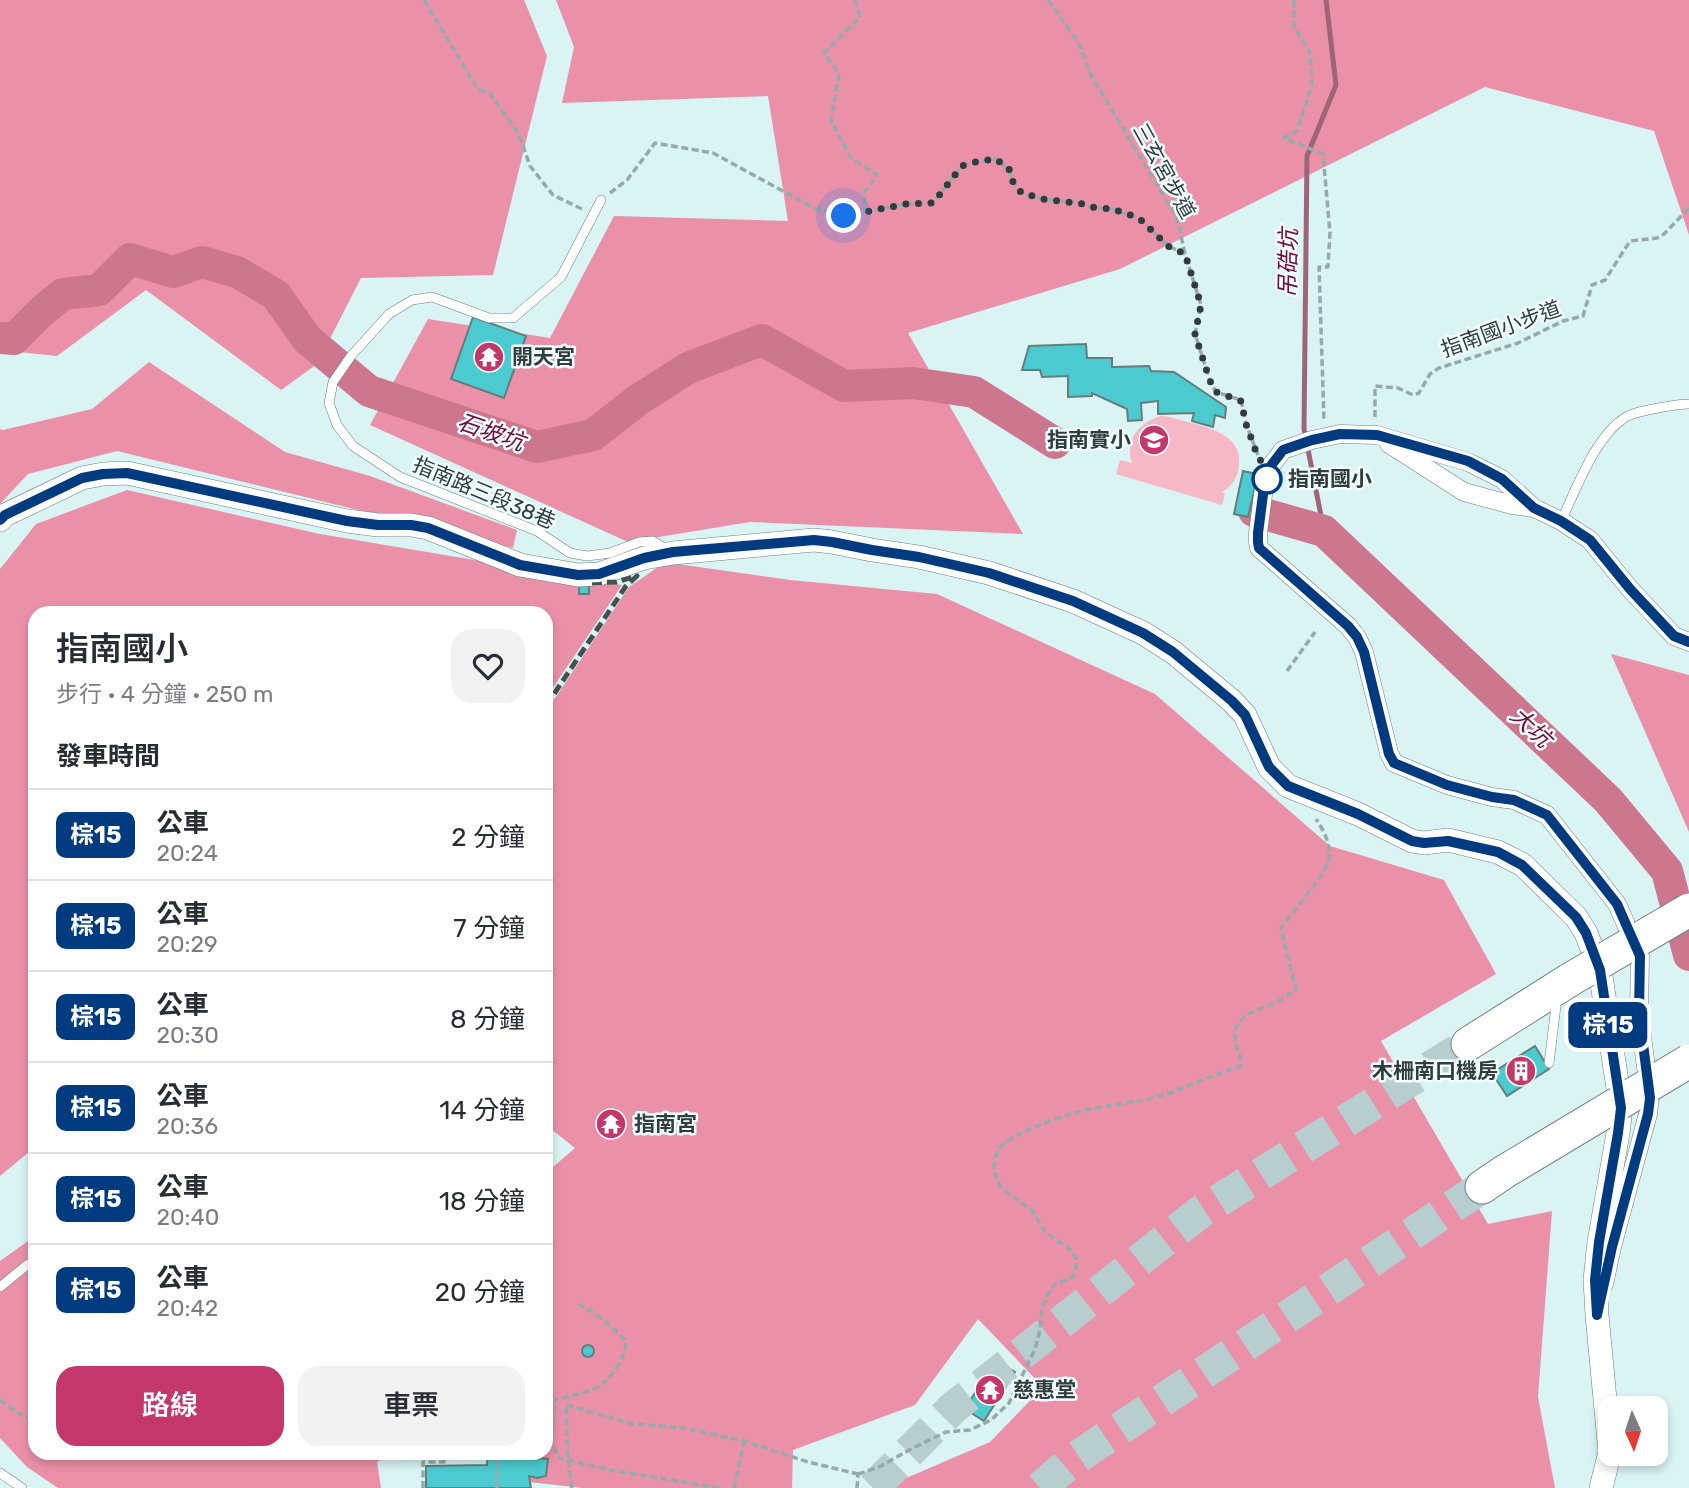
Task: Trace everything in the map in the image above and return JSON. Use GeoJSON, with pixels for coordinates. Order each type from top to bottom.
{"type":"FeatureCollection","features":[{"type":"Feature","properties":{"kind":"highway"},"geometry":{"type":"LineString","coordinates":[[1468,1044],[1689,910]]}},
{"type":"Feature","properties":{"kind":"highway"},"geometry":{"type":"LineString","coordinates":[[1493,1180],[1689,1061]]}},
{"type":"Feature","properties":{"kind":"street"},"geometry":{"type":"LineString","coordinates":[[1597,1315],[1650,1098],[1639,1013],[1640,956],[1617,904],[1547,815],[1514,800],[1447,785],[1394,763],[1389,754],[1364,652],[1357,637],[1259,548],[1258,533],[1270,467],[1283,450],[1340,434],[1377,435],[1468,461],[1502,479],[1534,508],[1561,521],[1590,540],[1630,589],[1674,636],[1689,642]]}},
{"type":"Feature","properties":{"kind":"street"},"geometry":{"type":"LineString","coordinates":[[1377,435],[1464,492],[1534,508]]}},
{"type":"Feature","properties":{"kind":"street"},"geometry":{"type":"LineString","coordinates":[[0,520],[5,515],[82,478],[127,473],[347,521],[428,528],[520,565],[578,575],[599,574],[644,558],[673,552],[814,540],[919,557],[989,573],[1073,601],[1143,633],[1173,652],[1232,701],[1245,715],[1269,767],[1288,786],[1358,814],[1412,841],[1448,841],[1498,852],[1522,865],[1576,917],[1586,933],[1600,970],[1621,1108],[1595,1280],[1610,1451],[1601,1488]]}},
{"type":"Feature","properties":{"kind":"lane"},"geometry":{"type":"LineString","coordinates":[[593,215],[601,200]]}},
{"type":"Feature","properties":{"kind":"lane","name":"指南路三段38巷"},"geometry":{"type":"LineString","coordinates":[[593,215],[561,277],[513,318],[489,318],[432,297],[412,300],[389,314],[351,356],[333,382],[329,403],[337,425],[354,446],[400,477],[537,531],[570,553],[587,556],[610,553],[639,542],[653,541],[673,552]]}},
{"type":"Feature","properties":{"kind":"lane"},"geometry":{"type":"LineString","coordinates":[[1561,521],[1597,447],[1611,428],[1628,415],[1689,404]]}},
{"type":"Feature","properties":{"kind":"lane"},"geometry":{"type":"LineString","coordinates":[[1549,1063],[1565,983]]}},
{"type":"Feature","properties":{"kind":"lane"},"geometry":{"type":"LineString","coordinates":[[0,1287],[28,1264]]}},
{"type":"Feature","properties":{"kind":"lane"},"geometry":{"type":"LineString","coordinates":[[0,1473],[22,1488]]}},
{"type":"Feature","properties":{"kind":"path"},"geometry":{"type":"LineString","coordinates":[[425,0],[477,88],[490,94],[519,134],[530,166],[553,195],[593,215]]}},
{"type":"Feature","properties":{"kind":"path"},"geometry":{"type":"LineString","coordinates":[[855,0],[860,17],[824,53],[839,74],[831,120],[850,157],[877,175],[864,193],[865,212]]}},
{"type":"Feature","properties":{"kind":"path","name":"三玄宮步道"},"geometry":{"type":"LineString","coordinates":[[1048,0],[1078,42],[1091,75],[1177,218],[1201,305],[1195,334],[1210,381],[1216,392],[1241,401],[1246,424],[1267,479]]}},
{"type":"Feature","properties":{"kind":"path"},"geometry":{"type":"LineString","coordinates":[[1294,0],[1294,27],[1310,53],[1312,86],[1297,131],[1284,138],[1323,154],[1330,233],[1328,267],[1319,267],[1318,439]]}},
{"type":"Feature","properties":{"kind":"path"},"geometry":{"type":"LineString","coordinates":[[601,200],[627,180],[655,142],[713,153],[814,208],[844,216],[906,204],[933,203],[962,166],[996,159],[1009,169],[1014,185],[1022,193],[1043,199],[1112,209],[1139,218],[1168,246],[1185,254]]}},
{"type":"Feature","properties":{"kind":"path","name":"指南國小步道"},"geometry":{"type":"LineString","coordinates":[[1374,398],[1375,386],[1398,388],[1413,395],[1419,393],[1430,374],[1439,368],[1518,343],[1563,321],[1583,316],[1592,285],[1605,280],[1630,241],[1664,234],[1689,208]]}},
{"type":"Feature","properties":{"kind":"path"},"geometry":{"type":"LineString","coordinates":[[1287,671],[1315,632]]}},
{"type":"Feature","properties":{"kind":"path"},"geometry":{"type":"LineString","coordinates":[[572,1488],[566,1405],[633,1424],[683,1428],[744,1441],[808,1462],[858,1474],[879,1467],[946,1432],[970,1430],[991,1420],[1009,1403],[1035,1349],[1042,1308],[1048,1294],[1055,1284],[1073,1277],[1077,1268],[1073,1251],[1048,1234],[1033,1213],[1006,1192],[995,1176],[994,1164],[999,1149],[1014,1137],[1043,1124],[1079,1112],[1161,1096],[1222,1071],[1240,1067],[1242,1059],[1235,1039],[1238,1024],[1249,1013],[1296,990],[1281,928],[1329,862],[1327,835],[1314,815]]}},
{"type":"Feature","properties":{"kind":"path"},"geometry":{"type":"LineString","coordinates":[[553,1422],[554,1400],[601,1384],[620,1363],[626,1348],[626,1341],[604,1319],[578,1304]]}},
{"type":"Feature","properties":{"kind":"path"},"geometry":{"type":"LineString","coordinates":[[0,1400],[28,1418]]}},
{"type":"Feature","properties":{"kind":"path"},"geometry":{"type":"LineString","coordinates":[[734,1488],[744,1441]]}},
{"type":"Feature","properties":{"kind":"path"},"geometry":{"type":"LineString","coordinates":[[553,1445],[559,1458],[610,1470],[720,1488]]}},
{"type":"Feature","properties":{"kind":"path"},"geometry":{"type":"LineString","coordinates":[[423,1488],[423,1462],[444,1460]]}},
{"type":"Feature","properties":{"kind":"path"},"geometry":{"type":"LineString","coordinates":[[497,1460],[497,1488]]}},
{"type":"Feature","properties":{"kind":"path"},"geometry":{"type":"LineString","coordinates":[[857,1488],[858,1474]]}},
{"type":"Feature","properties":{"kind":"shaded area"},"geometry":{"type":"Polygon","coordinates":[[[0,0],[524,0],[547,56],[493,275],[361,278],[317,364],[281,390],[146,290],[57,356],[0,350],[0,0]]]}},
{"type":"Feature","properties":{"kind":"shaded area"},"geometry":{"type":"Polygon","coordinates":[[[556,0],[1689,0],[1689,235],[1654,131],[1485,87],[1120,269],[908,333],[1023,534],[750,522],[628,542],[370,425],[428,319],[550,338],[614,216],[788,221],[768,96],[562,103],[574,47],[556,0]]]}},
{"type":"Feature","properties":{"kind":"shaded area"},"geometry":{"type":"Polygon","coordinates":[[[149,362],[285,452],[370,476],[517,530],[513,548],[117,451],[28,474],[0,504],[0,429],[92,409],[149,362]]]}},
{"type":"Feature","properties":{"kind":"shaded area"},"geometry":{"type":"Polygon","coordinates":[[[1161,416],[1206,427],[1228,438],[1236,447],[1239,457],[1238,471],[1236,478],[1222,492],[1225,494],[1222,505],[1116,474],[1120,460],[1132,463],[1130,447],[1135,433],[1146,423],[1161,416]]]}},
{"type":"Feature","properties":{"kind":"shaded area"},"geometry":{"type":"Polygon","coordinates":[[[127,490],[320,534],[622,585],[553,688],[553,606],[28,606],[28,1153],[0,1176],[0,569],[36,524],[127,490]]]}},
{"type":"Feature","properties":{"kind":"shaded area"},"geometry":{"type":"Polygon","coordinates":[[[670,563],[790,580],[937,594],[1155,694],[1330,846],[1444,880],[1496,974],[1381,1041],[1488,1224],[1552,1211],[1538,1397],[1555,1488],[883,1488],[990,1442],[1043,1387],[978,1319],[915,1405],[793,1450],[792,1488],[583,1488],[529,1482],[531,1460],[553,1460],[553,1167],[575,1148],[553,1131],[553,701],[629,587],[661,565],[670,563]]]}},
{"type":"Feature","properties":{"kind":"shaded area"},"geometry":{"type":"Polygon","coordinates":[[[1611,654],[1689,675],[1689,832],[1611,654]]]}},
{"type":"Feature","properties":{"kind":"shaded area"},"geometry":{"type":"Polygon","coordinates":[[[28,1241],[28,1460],[380,1460],[377,1462],[381,1488],[58,1488],[27,1467],[0,1438],[0,1261],[28,1241]]]}},
{"type":"Feature","properties":{"kind":"building","name":"開天宮"},"geometry":{"type":"Polygon","coordinates":[[[473,317],[526,336],[504,398],[451,379],[473,317]]]}},
{"type":"Feature","properties":{"kind":"building"},"geometry":{"type":"Polygon","coordinates":[[[1086,344],[1087,358],[1112,358],[1112,367],[1149,366],[1151,371],[1174,372],[1226,407],[1225,418],[1215,415],[1213,427],[1192,421],[1194,413],[1158,414],[1158,401],[1141,403],[1142,420],[1128,421],[1127,409],[1092,393],[1092,396],[1068,397],[1068,376],[1042,377],[1040,370],[1022,370],[1029,346],[1086,344]]]}},
{"type":"Feature","properties":{"kind":"building"},"geometry":{"type":"Polygon","coordinates":[[[1243,471],[1258,474],[1248,517],[1234,514],[1243,471]]]}},
{"type":"Feature","properties":{"kind":"building"},"geometry":{"type":"Polygon","coordinates":[[[579,580],[589,580],[589,594],[579,594],[579,580]]]}},
{"type":"Feature","properties":{"kind":"building","name":"木柵南口機房"},"geometry":{"type":"Polygon","coordinates":[[[1535,1046],[1549,1069],[1507,1096],[1492,1073],[1535,1046]]]}},
{"type":"Feature","properties":{"kind":"building"},"geometry":{"type":"Polygon","coordinates":[[[588,1345],[594,1351],[588,1357],[582,1351],[588,1345]]]}},
{"type":"Feature","properties":{"kind":"building","name":"慈惠堂"},"geometry":{"type":"Polygon","coordinates":[[[995,1360],[1015,1372],[984,1421],[965,1409],[995,1360]]]}},
{"type":"Feature","properties":{"kind":"building"},"geometry":{"type":"Polygon","coordinates":[[[487,1460],[548,1460],[546,1476],[529,1476],[531,1488],[426,1488],[426,1466],[487,1465],[487,1460]]]}},
{"type":"Feature","properties":{"kind":"waterway","name":"吊硞坑"},"geometry":{"type":"LineString","coordinates":[[1324,531],[1304,429],[1307,156],[1336,85],[1326,0]]}},
{"type":"Feature","properties":{"kind":"waterway","name":"石坡坑"},"geometry":{"type":"LineString","coordinates":[[0,338],[14,339],[63,294],[99,290],[130,259],[173,272],[202,262],[237,272],[276,295],[307,339],[369,391],[537,447],[593,435],[638,400],[688,368],[762,340],[844,386],[913,383],[974,392],[1055,443]]}},
{"type":"Feature","properties":{"kind":"waterway","name":"大坑"},"geometry":{"type":"LineString","coordinates":[[1254,511],[1324,531],[1608,800],[1667,871],[1689,955]]}},
{"type":"Feature","properties":{"kind":"tunnel"},"geometry":{"type":"LineString","coordinates":[[873,1488],[953,1408],[1199,1213],[1468,1044]]}},
{"type":"Feature","properties":{"kind":"tunnel"},"geometry":{"type":"LineString","coordinates":[[1040,1488],[1073,1460],[1482,1187]]}},
{"type":"Feature","properties":{"kind":"railway"},"geometry":{"type":"LineString","coordinates":[[553,696],[626,586],[637,576],[616,582],[590,583]]}},
{"type":"Feature","properties":{"kind":"bus line","name":"棕15"},"geometry":{"type":"LineString","coordinates":[[0,520],[5,515],[82,478],[127,473],[347,521],[428,528],[520,565],[578,575],[599,574],[644,558],[673,552],[814,540],[919,557],[989,573],[1073,601],[1143,633],[1173,652],[1232,701],[1245,715],[1269,767],[1288,786],[1358,814],[1412,841],[1448,841],[1498,852],[1522,865],[1576,917],[1586,933],[1600,970],[1621,1108],[1599,1242],[1595,1280],[1597,1315],[1650,1098],[1639,1013],[1640,956],[1617,904],[1547,815],[1514,800],[1447,785],[1394,763],[1389,754],[1364,652],[1357,637],[1259,548],[1258,533],[1264,487],[1270,467],[1283,450],[1340,434],[1377,435],[1468,461],[1502,479],[1534,508],[1561,521],[1590,540],[1630,589],[1674,636],[1689,642]]}},
{"type":"Feature","properties":{"kind":"place","name":"開天宮"},"geometry":{"type":"Point","coordinates":[489,357]}},
{"type":"Feature","properties":{"kind":"place","name":"指南實小"},"geometry":{"type":"Point","coordinates":[1154,440]}},
{"type":"Feature","properties":{"kind":"place","name":"指南國小"},"geometry":{"type":"Point","coordinates":[1267,479]}},
{"type":"Feature","properties":{"kind":"place","name":"木柵南口機房"},"geometry":{"type":"Point","coordinates":[1521,1071]}},
{"type":"Feature","properties":{"kind":"place","name":"指南宮"},"geometry":{"type":"Point","coordinates":[611,1124]}},
{"type":"Feature","properties":{"kind":"place","name":"慈惠堂"},"geometry":{"type":"Point","coordinates":[990,1390]}},
{"type":"Feature","properties":{"kind":"route"},"geometry":{"type":"LineString","coordinates":[[844,216],[906,204],[933,203],[962,166],[996,159],[1009,169],[1014,185],[1022,193],[1043,199],[1112,209],[1139,218],[1168,246],[1185,254],[1201,305],[1195,334],[1210,381],[1216,392],[1241,401],[1258,457],[1269,471],[1267,479]]}}]}
